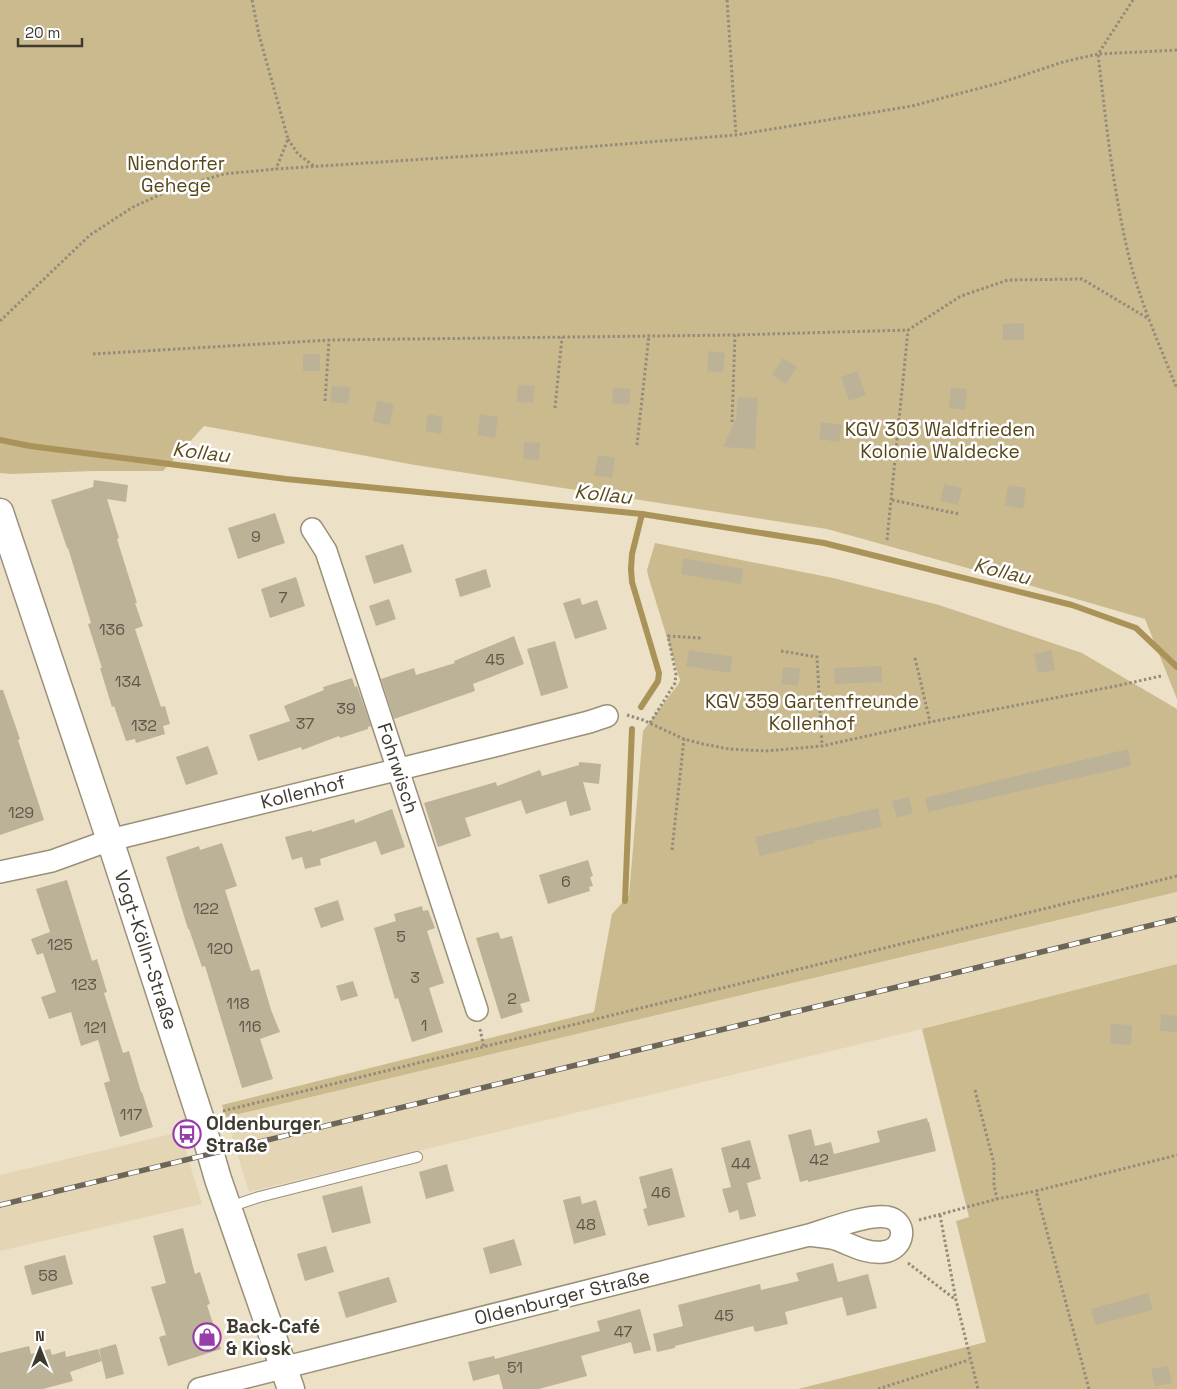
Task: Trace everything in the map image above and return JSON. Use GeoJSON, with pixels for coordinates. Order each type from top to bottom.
{"type":"FeatureCollection","features":[{"type":"Feature","properties":{"kind":"street","name":"Vogt-Kölln-Straße"},"geometry":{"type":"LineString","coordinates":[[0,512],[110,840],[200,1117],[218,1179],[287,1378]]}},
{"type":"Feature","properties":{"kind":"street","name":"Fohrwisch"},"geometry":{"type":"LineString","coordinates":[[312,530],[326,551],[477,1010]]}},
{"type":"Feature","properties":{"kind":"street","name":"Kollenhof"},"geometry":{"type":"LineString","coordinates":[[0,872],[52,861],[110,840],[607,716]]}},
{"type":"Feature","properties":{"kind":"street","name":"Oldenburger Straße"},"geometry":{"type":"LineString","coordinates":[[199,1389],[287,1378],[870,1218],[889,1218],[899,1225]]}},
{"type":"Feature","properties":{"kind":"street"},"geometry":{"type":"LineString","coordinates":[[892,1250],[902,1238],[902,1231],[899,1225]]}},
{"type":"Feature","properties":{"kind":"street","name":"Oldenburger Straße"},"geometry":{"type":"LineString","coordinates":[[809,1235],[832,1238],[871,1252],[892,1250]]}},
{"type":"Feature","properties":{"kind":"lane"},"geometry":{"type":"LineString","coordinates":[[228,1207],[417,1157]]}},
{"type":"Feature","properties":{"kind":"path"},"geometry":{"type":"LineString","coordinates":[[252,0],[259,35],[288,139],[298,154],[315,167]]}},
{"type":"Feature","properties":{"kind":"path"},"geometry":{"type":"LineString","coordinates":[[727,0],[736,135]]}},
{"type":"Feature","properties":{"kind":"path"},"geometry":{"type":"LineString","coordinates":[[1133,0],[1098,54],[1112,173],[1129,258],[1149,319],[1177,389]]}},
{"type":"Feature","properties":{"kind":"path"},"geometry":{"type":"LineString","coordinates":[[0,321],[90,235],[133,207],[175,188],[224,174],[736,135],[912,106],[1003,82],[1063,62],[1098,54],[1177,50]]}},
{"type":"Feature","properties":{"kind":"path"},"geometry":{"type":"LineString","coordinates":[[276,169],[288,139]]}},
{"type":"Feature","properties":{"kind":"path"},"geometry":{"type":"LineString","coordinates":[[93,354],[329,340],[735,335],[908,330],[961,296],[1008,280],[1082,279],[1149,319]]}},
{"type":"Feature","properties":{"kind":"path"},"geometry":{"type":"LineString","coordinates":[[887,540],[908,330]]}},
{"type":"Feature","properties":{"kind":"path"},"geometry":{"type":"LineString","coordinates":[[637,445],[649,335]]}},
{"type":"Feature","properties":{"kind":"path"},"geometry":{"type":"LineString","coordinates":[[732,422],[735,335]]}},
{"type":"Feature","properties":{"kind":"path"},"geometry":{"type":"LineString","coordinates":[[555,408],[562,336]]}},
{"type":"Feature","properties":{"kind":"path"},"geometry":{"type":"LineString","coordinates":[[325,401],[329,340]]}},
{"type":"Feature","properties":{"kind":"path"},"geometry":{"type":"LineString","coordinates":[[892,500],[960,514]]}},
{"type":"Feature","properties":{"kind":"path"},"geometry":{"type":"LineString","coordinates":[[650,723],[675,683],[676,674],[668,636],[701,638]]}},
{"type":"Feature","properties":{"kind":"path"},"geometry":{"type":"LineString","coordinates":[[781,651],[817,657],[822,746]]}},
{"type":"Feature","properties":{"kind":"path"},"geometry":{"type":"LineString","coordinates":[[914,658],[930,722]]}},
{"type":"Feature","properties":{"kind":"path"},"geometry":{"type":"LineString","coordinates":[[607,716],[630,715],[684,739],[729,749],[766,751],[822,746],[930,722],[1161,676]]}},
{"type":"Feature","properties":{"kind":"path"},"geometry":{"type":"LineString","coordinates":[[672,850],[684,739]]}},
{"type":"Feature","properties":{"kind":"path"},"geometry":{"type":"LineString","coordinates":[[200,1117],[1177,876]]}},
{"type":"Feature","properties":{"kind":"path"},"geometry":{"type":"LineString","coordinates":[[975,1090],[994,1164],[994,1185],[997,1199]]}},
{"type":"Feature","properties":{"kind":"path"},"geometry":{"type":"LineString","coordinates":[[899,1225],[1177,1155]]}},
{"type":"Feature","properties":{"kind":"path"},"geometry":{"type":"LineString","coordinates":[[1036,1191],[1089,1389]]}},
{"type":"Feature","properties":{"kind":"path"},"geometry":{"type":"LineString","coordinates":[[940,1215],[956,1300],[978,1389]]}},
{"type":"Feature","properties":{"kind":"path"},"geometry":{"type":"LineString","coordinates":[[892,1250],[956,1300]]}},
{"type":"Feature","properties":{"kind":"path"},"geometry":{"type":"LineString","coordinates":[[878,1389],[970,1360]]}},
{"type":"Feature","properties":{"kind":"shaded area"},"geometry":{"type":"Polygon","coordinates":[[[1177,892],[1177,964],[922,1029],[249,1192],[226,1117],[1177,892]]]}},
{"type":"Feature","properties":{"kind":"shaded area"},"geometry":{"type":"Polygon","coordinates":[[[180,1132],[202,1204],[0,1251],[0,1175],[180,1132]]]}},
{"type":"Feature","properties":{"kind":"green space","name":"Niendorfer Gehege"},"geometry":{"type":"Polygon","coordinates":[[[0,0],[1177,0],[1177,699],[1145,619],[827,529],[415,465],[204,426],[163,471],[0,473],[0,0]]]}},
{"type":"Feature","properties":{"kind":"green space","name":"KGV 359 Gartenfreunde Kollenhof"},"geometry":{"type":"Polygon","coordinates":[[[655,543],[833,578],[939,605],[1082,653],[1177,709],[1177,892],[226,1117],[222,1105],[594,1012],[612,914],[629,895],[643,731],[680,680],[647,570],[655,543]]]}},
{"type":"Feature","properties":{"kind":"green space"},"geometry":{"type":"Polygon","coordinates":[[[1177,964],[1177,1389],[798,1389],[986,1342],[956,1221],[969,1217],[922,1029],[1177,964]]]}},
{"type":"Feature","properties":{"kind":"building"},"geometry":{"type":"Polygon","coordinates":[[[1024,323],[1024,340],[1003,340],[1003,324],[1024,323]]]}},
{"type":"Feature","properties":{"kind":"building"},"geometry":{"type":"Polygon","coordinates":[[[708,351],[725,353],[723,373],[707,371],[708,351]]]}},
{"type":"Feature","properties":{"kind":"building"},"geometry":{"type":"Polygon","coordinates":[[[303,354],[320,354],[320,371],[303,371],[303,354]]]}},
{"type":"Feature","properties":{"kind":"building"},"geometry":{"type":"Polygon","coordinates":[[[783,358],[797,367],[786,384],[772,375],[783,358]]]}},
{"type":"Feature","properties":{"kind":"building"},"geometry":{"type":"Polygon","coordinates":[[[857,371],[866,395],[849,401],[841,377],[857,371]]]}},
{"type":"Feature","properties":{"kind":"building"},"geometry":{"type":"Polygon","coordinates":[[[518,385],[535,386],[533,403],[517,402],[518,385]]]}},
{"type":"Feature","properties":{"kind":"building"},"geometry":{"type":"Polygon","coordinates":[[[332,386],[350,387],[348,404],[330,402],[332,386]]]}},
{"type":"Feature","properties":{"kind":"building"},"geometry":{"type":"Polygon","coordinates":[[[613,387],[631,389],[629,405],[612,403],[613,387]]]}},
{"type":"Feature","properties":{"kind":"building"},"geometry":{"type":"Polygon","coordinates":[[[951,387],[967,389],[965,410],[949,408],[951,387]]]}},
{"type":"Feature","properties":{"kind":"building"},"geometry":{"type":"Polygon","coordinates":[[[738,397],[758,398],[755,449],[723,447],[736,418],[738,397]]]}},
{"type":"Feature","properties":{"kind":"building"},"geometry":{"type":"Polygon","coordinates":[[[377,401],[394,404],[390,425],[373,422],[377,401]]]}},
{"type":"Feature","properties":{"kind":"building"},"geometry":{"type":"Polygon","coordinates":[[[428,414],[443,417],[441,434],[425,431],[428,414]]]}},
{"type":"Feature","properties":{"kind":"building"},"geometry":{"type":"Polygon","coordinates":[[[480,414],[498,417],[495,438],[477,435],[480,414]]]}},
{"type":"Feature","properties":{"kind":"building"},"geometry":{"type":"Polygon","coordinates":[[[821,422],[842,425],[839,442],[819,439],[821,422]]]}},
{"type":"Feature","properties":{"kind":"building"},"geometry":{"type":"Polygon","coordinates":[[[524,442],[540,443],[539,460],[523,459],[524,442]]]}},
{"type":"Feature","properties":{"kind":"building"},"geometry":{"type":"Polygon","coordinates":[[[598,455],[615,458],[612,478],[594,475],[598,455]]]}},
{"type":"Feature","properties":{"kind":"building"},"geometry":{"type":"Polygon","coordinates":[[[94,480],[128,485],[126,502],[107,499],[143,626],[135,629],[161,707],[165,706],[170,724],[163,726],[165,734],[136,743],[135,739],[126,741],[114,706],[112,707],[88,624],[91,623],[51,500],[93,487],[94,480]]]}},
{"type":"Feature","properties":{"kind":"building"},"geometry":{"type":"Polygon","coordinates":[[[944,484],[962,488],[958,505],[940,501],[944,484]]]}},
{"type":"Feature","properties":{"kind":"building"},"geometry":{"type":"Polygon","coordinates":[[[1008,485],[1026,488],[1023,509],[1005,505],[1008,485]]]}},
{"type":"Feature","properties":{"kind":"building"},"geometry":{"type":"Polygon","coordinates":[[[275,513],[285,543],[238,559],[228,528],[275,513]]]}},
{"type":"Feature","properties":{"kind":"building"},"geometry":{"type":"Polygon","coordinates":[[[403,544],[412,572],[374,584],[365,556],[403,544]]]}},
{"type":"Feature","properties":{"kind":"building"},"geometry":{"type":"Polygon","coordinates":[[[683,558],[743,569],[741,584],[681,574],[683,558]]]}},
{"type":"Feature","properties":{"kind":"building"},"geometry":{"type":"Polygon","coordinates":[[[486,569],[491,587],[460,597],[455,579],[486,569]]]}},
{"type":"Feature","properties":{"kind":"building"},"geometry":{"type":"Polygon","coordinates":[[[296,577],[305,606],[270,618],[261,589],[296,577]]]}},
{"type":"Feature","properties":{"kind":"building"},"geometry":{"type":"Polygon","coordinates":[[[580,598],[582,605],[597,600],[607,629],[575,639],[563,603],[580,598]]]}},
{"type":"Feature","properties":{"kind":"building"},"geometry":{"type":"Polygon","coordinates":[[[389,599],[396,619],[376,626],[369,606],[389,599]]]}},
{"type":"Feature","properties":{"kind":"building"},"geometry":{"type":"Polygon","coordinates":[[[514,636],[524,664],[473,684],[475,691],[394,719],[381,679],[414,668],[416,675],[455,663],[454,661],[514,636]]]}},
{"type":"Feature","properties":{"kind":"building"},"geometry":{"type":"Polygon","coordinates":[[[555,641],[568,688],[541,696],[527,649],[555,641]]]}},
{"type":"Feature","properties":{"kind":"building"},"geometry":{"type":"Polygon","coordinates":[[[689,650],[733,657],[730,673],[686,666],[689,650]]]}},
{"type":"Feature","properties":{"kind":"building"},"geometry":{"type":"Polygon","coordinates":[[[1051,650],[1055,670],[1038,673],[1034,654],[1051,650]]]}},
{"type":"Feature","properties":{"kind":"building"},"geometry":{"type":"Polygon","coordinates":[[[882,666],[882,682],[835,684],[834,668],[882,666]]]}},
{"type":"Feature","properties":{"kind":"building"},"geometry":{"type":"Polygon","coordinates":[[[783,667],[800,668],[798,686],[781,684],[783,667]]]}},
{"type":"Feature","properties":{"kind":"building"},"geometry":{"type":"Polygon","coordinates":[[[352,678],[355,687],[357,686],[371,726],[368,729],[340,738],[339,736],[302,750],[301,747],[258,761],[249,735],[290,721],[284,706],[324,690],[323,687],[352,678]]]}},
{"type":"Feature","properties":{"kind":"building"},"geometry":{"type":"Polygon","coordinates":[[[0,690],[3,690],[20,739],[18,740],[44,820],[0,835],[0,690]]]}},
{"type":"Feature","properties":{"kind":"building"},"geometry":{"type":"Polygon","coordinates":[[[208,746],[218,774],[186,785],[176,757],[208,746]]]}},
{"type":"Feature","properties":{"kind":"building"},"geometry":{"type":"Polygon","coordinates":[[[1128,749],[1131,766],[928,812],[925,798],[1128,749]]]}},
{"type":"Feature","properties":{"kind":"building"},"geometry":{"type":"Polygon","coordinates":[[[579,762],[601,764],[599,784],[583,782],[591,810],[570,816],[566,801],[526,814],[521,800],[465,818],[471,836],[438,847],[424,803],[496,782],[497,786],[540,770],[542,776],[579,765],[579,762]]]}},
{"type":"Feature","properties":{"kind":"building"},"geometry":{"type":"Polygon","coordinates":[[[909,797],[913,813],[897,818],[892,801],[909,797]]]}},
{"type":"Feature","properties":{"kind":"building"},"geometry":{"type":"Polygon","coordinates":[[[878,808],[882,827],[814,841],[815,843],[760,856],[755,837],[878,808]]]}},
{"type":"Feature","properties":{"kind":"building"},"geometry":{"type":"Polygon","coordinates":[[[392,809],[405,847],[381,855],[376,841],[320,859],[321,865],[305,869],[302,857],[292,860],[285,837],[312,830],[312,832],[354,819],[355,823],[392,809]]]}},
{"type":"Feature","properties":{"kind":"building"},"geometry":{"type":"Polygon","coordinates":[[[222,843],[237,886],[225,890],[251,971],[259,969],[271,1010],[280,1032],[260,1039],[273,1079],[242,1088],[205,966],[202,967],[188,929],[166,857],[199,846],[200,850],[222,843]]]}},
{"type":"Feature","properties":{"kind":"building"},"geometry":{"type":"Polygon","coordinates":[[[588,860],[593,876],[590,877],[593,886],[589,887],[590,891],[548,904],[539,875],[588,860]]]}},
{"type":"Feature","properties":{"kind":"building"},"geometry":{"type":"Polygon","coordinates":[[[67,880],[92,961],[97,959],[107,992],[104,993],[123,1053],[129,1051],[153,1127],[120,1137],[104,1083],[110,1081],[98,1040],[81,1046],[71,1012],[49,1019],[41,997],[56,992],[43,953],[37,955],[31,939],[50,932],[36,889],[67,880]]]}},
{"type":"Feature","properties":{"kind":"building"},"geometry":{"type":"Polygon","coordinates":[[[338,900],[344,920],[321,928],[314,908],[338,900]]]}},
{"type":"Feature","properties":{"kind":"building"},"geometry":{"type":"Polygon","coordinates":[[[422,906],[423,911],[428,910],[435,928],[427,931],[444,983],[429,988],[443,1032],[412,1042],[398,998],[395,999],[374,928],[396,921],[394,914],[422,906]]]}},
{"type":"Feature","properties":{"kind":"building"},"geometry":{"type":"Polygon","coordinates":[[[498,932],[501,939],[512,936],[530,1001],[520,1004],[523,1012],[501,1019],[476,938],[498,932]]]}},
{"type":"Feature","properties":{"kind":"building"},"geometry":{"type":"Polygon","coordinates":[[[353,981],[358,996],[341,1001],[336,986],[353,981]]]}},
{"type":"Feature","properties":{"kind":"building"},"geometry":{"type":"Polygon","coordinates":[[[1161,1014],[1177,1016],[1177,1032],[1160,1031],[1161,1014]]]}},
{"type":"Feature","properties":{"kind":"building"},"geometry":{"type":"Polygon","coordinates":[[[1111,1024],[1132,1025],[1131,1045],[1110,1044],[1111,1024]]]}},
{"type":"Feature","properties":{"kind":"building"},"geometry":{"type":"Polygon","coordinates":[[[927,1118],[936,1151],[808,1182],[808,1180],[800,1182],[788,1135],[811,1129],[815,1146],[831,1142],[834,1154],[880,1142],[877,1131],[927,1118]]]}},
{"type":"Feature","properties":{"kind":"building"},"geometry":{"type":"Polygon","coordinates":[[[750,1140],[761,1179],[747,1183],[756,1216],[740,1220],[738,1210],[729,1213],[722,1189],[731,1187],[721,1148],[750,1140]]]}},
{"type":"Feature","properties":{"kind":"building"},"geometry":{"type":"Polygon","coordinates":[[[447,1164],[454,1191],[426,1199],[419,1172],[447,1164]]]}},
{"type":"Feature","properties":{"kind":"building"},"geometry":{"type":"Polygon","coordinates":[[[672,1168],[685,1217],[648,1226],[643,1209],[647,1208],[639,1177],[672,1168]]]}},
{"type":"Feature","properties":{"kind":"building"},"geometry":{"type":"Polygon","coordinates":[[[362,1186],[371,1223],[332,1233],[322,1196],[362,1186]]]}},
{"type":"Feature","properties":{"kind":"building"},"geometry":{"type":"Polygon","coordinates":[[[580,1196],[582,1204],[596,1200],[606,1235],[574,1244],[563,1200],[580,1196]]]}},
{"type":"Feature","properties":{"kind":"building"},"geometry":{"type":"Polygon","coordinates":[[[183,1228],[195,1274],[200,1272],[210,1304],[207,1305],[221,1349],[168,1366],[159,1337],[166,1335],[151,1287],[166,1283],[153,1236],[183,1228]]]}},
{"type":"Feature","properties":{"kind":"building"},"geometry":{"type":"Polygon","coordinates":[[[514,1239],[522,1265],[490,1274],[483,1248],[514,1239]]]}},
{"type":"Feature","properties":{"kind":"building"},"geometry":{"type":"Polygon","coordinates":[[[326,1246],[334,1272],[305,1281],[297,1254],[326,1246]]]}},
{"type":"Feature","properties":{"kind":"building"},"geometry":{"type":"Polygon","coordinates":[[[65,1255],[73,1284],[32,1295],[24,1266],[65,1255]]]}},
{"type":"Feature","properties":{"kind":"building"},"geometry":{"type":"Polygon","coordinates":[[[833,1263],[838,1282],[868,1274],[877,1308],[847,1316],[842,1297],[785,1312],[788,1324],[755,1332],[753,1326],[657,1352],[653,1334],[683,1326],[678,1305],[760,1284],[761,1290],[799,1281],[796,1273],[833,1263]]]}},
{"type":"Feature","properties":{"kind":"building"},"geometry":{"type":"Polygon","coordinates":[[[389,1277],[397,1302],[346,1318],[338,1292],[389,1277]]]}},
{"type":"Feature","properties":{"kind":"building"},"geometry":{"type":"Polygon","coordinates":[[[1148,1293],[1153,1310],[1095,1325],[1091,1309],[1148,1293]]]}},
{"type":"Feature","properties":{"kind":"building"},"geometry":{"type":"Polygon","coordinates":[[[640,1309],[651,1350],[634,1354],[631,1342],[581,1356],[587,1376],[539,1389],[503,1389],[499,1374],[473,1381],[468,1362],[494,1356],[495,1359],[600,1331],[597,1321],[640,1309]]]}},
{"type":"Feature","properties":{"kind":"building"},"geometry":{"type":"Polygon","coordinates":[[[116,1344],[124,1374],[106,1379],[99,1349],[116,1344]]]}},
{"type":"Feature","properties":{"kind":"building"},"geometry":{"type":"Polygon","coordinates":[[[29,1346],[31,1354],[50,1349],[52,1355],[65,1351],[66,1357],[98,1349],[102,1361],[70,1372],[73,1381],[43,1389],[0,1389],[0,1353],[29,1346]]]}},
{"type":"Feature","properties":{"kind":"building"},"geometry":{"type":"Polygon","coordinates":[[[1168,1366],[1172,1383],[1155,1386],[1151,1369],[1168,1366]]]}},
{"type":"Feature","properties":{"kind":"waterway","name":"Kollau"},"geometry":{"type":"LineString","coordinates":[[0,440],[30,446],[286,479],[642,514],[824,543],[1072,605],[1136,628],[1177,667]]}},
{"type":"Feature","properties":{"kind":"waterway"},"geometry":{"type":"LineString","coordinates":[[641,707],[658,681],[659,673],[632,582],[632,554],[642,514]]}},
{"type":"Feature","properties":{"kind":"waterway"},"geometry":{"type":"LineString","coordinates":[[625,901],[632,729]]}},
{"type":"Feature","properties":{"kind":"railway"},"geometry":{"type":"LineString","coordinates":[[0,1205],[1177,919]]}},
{"type":"Feature","properties":{"kind":"place","name":"Oldenburger Straße"},"geometry":{"type":"Point","coordinates":[187,1134]}},
{"type":"Feature","properties":{"kind":"place","name":"Back-Café & Kiosk"},"geometry":{"type":"Point","coordinates":[207,1337]}},
{"type":"Feature","properties":{"kind":"park label","name":"KGV 303 Waldfrieden Kolonie Waldecke"},"geometry":{"type":"Point","coordinates":[940,440]}}]}
